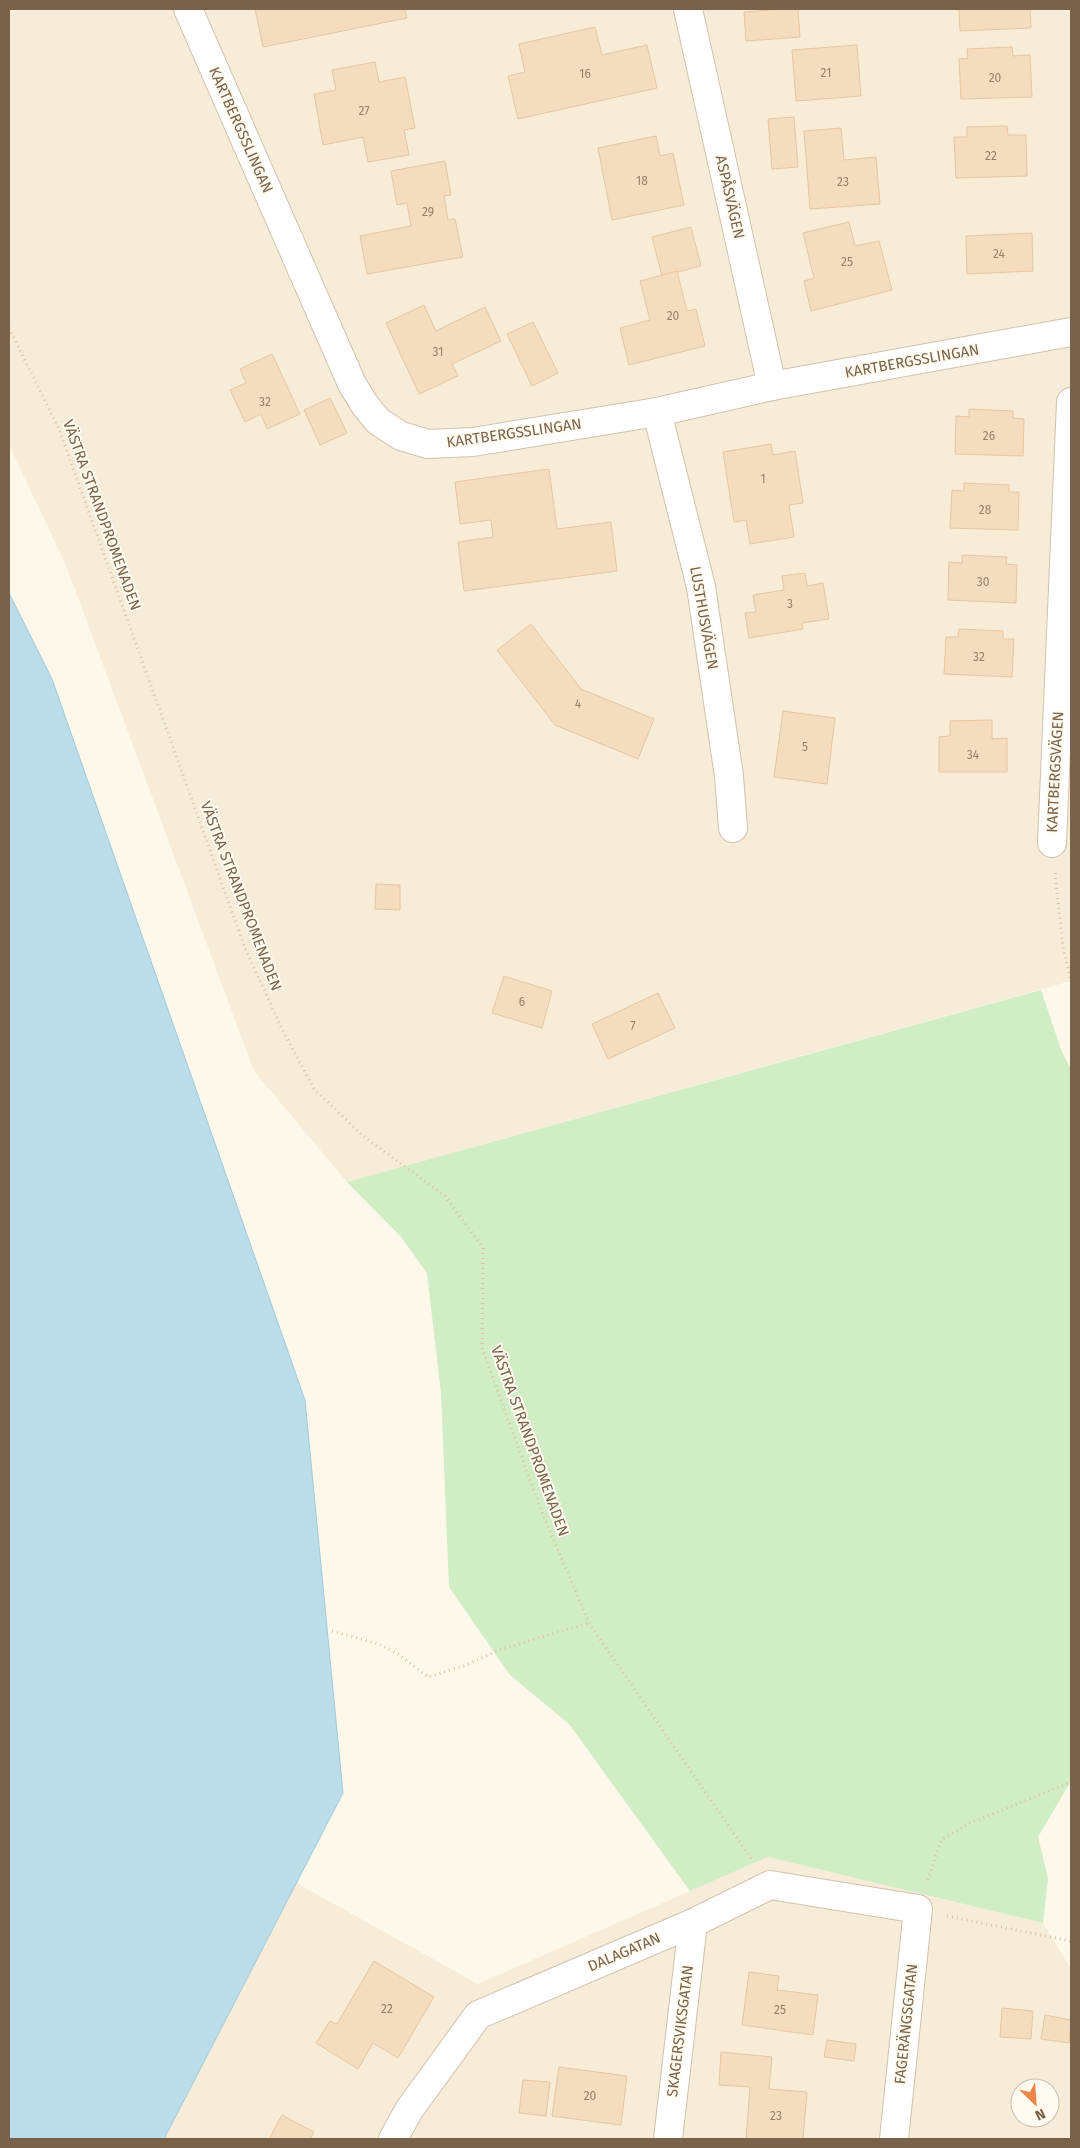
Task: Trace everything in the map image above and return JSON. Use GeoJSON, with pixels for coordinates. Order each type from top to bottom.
{"type":"FeatureCollection","features":[{"type":"Feature","properties":{"kind":"street","name":"KARTBERGSSLINGAN"},"geometry":{"type":"LineString","coordinates":[[188,9],[352,384],[364,405],[378,421],[401,436],[428,444],[473,442],[657,412],[772,386],[1071,332]]}},
{"type":"Feature","properties":{"kind":"street","name":"ASPÅSVÄGEN"},"geometry":{"type":"LineString","coordinates":[[688,9],[772,386]]}},
{"type":"Feature","properties":{"kind":"street","name":"KARTBERGSVÄGEN"},"geometry":{"type":"LineString","coordinates":[[1052,843],[1071,402]]}},
{"type":"Feature","properties":{"kind":"street","name":"LUSTHUSVÄGEN"},"geometry":{"type":"LineString","coordinates":[[657,412],[701,587],[729,776],[733,828]]}},
{"type":"Feature","properties":{"kind":"street"},"geometry":{"type":"LineString","coordinates":[[770,1885],[918,1910]]}},
{"type":"Feature","properties":{"kind":"street","name":"DALAGATAN"},"geometry":{"type":"LineString","coordinates":[[393,2139],[409,2110],[478,2015],[693,1923],[770,1885]]}},
{"type":"Feature","properties":{"kind":"street","name":"FAGERÄNGSGATAN"},"geometry":{"type":"LineString","coordinates":[[894,2139],[918,1910]]}},
{"type":"Feature","properties":{"kind":"street","name":"SKAGERSVIKSGATAN"},"geometry":{"type":"LineString","coordinates":[[668,2139],[693,1923]]}},
{"type":"Feature","properties":{"kind":"path","name":"VÄSTRA STRANDPROMENADEN"},"geometry":{"type":"LineString","coordinates":[[9,328],[59,429],[246,948],[281,1027],[314,1088],[362,1135],[445,1196],[483,1248],[482,1348],[541,1510],[589,1623],[770,1885]]}},
{"type":"Feature","properties":{"kind":"path"},"geometry":{"type":"LineString","coordinates":[[1052,843],[1063,948],[1071,981]]}},
{"type":"Feature","properties":{"kind":"path"},"geometry":{"type":"LineString","coordinates":[[332,1631],[379,1644],[398,1654],[428,1677],[466,1665],[499,1650],[589,1623]]}},
{"type":"Feature","properties":{"kind":"path"},"geometry":{"type":"LineString","coordinates":[[1071,1782],[970,1823],[941,1840],[918,1910],[1071,1941]]}},
{"type":"Feature","properties":{"kind":"shaded area"},"geometry":{"type":"Polygon","coordinates":[[[9,9],[1071,9],[1071,981],[347,1182],[254,1071],[66,565],[9,445],[9,9]]]}},
{"type":"Feature","properties":{"kind":"shaded area"},"geometry":{"type":"Polygon","coordinates":[[[768,1857],[1043,1923],[1071,1969],[1071,2139],[164,2139],[296,1883],[478,1984],[768,1857]]]}},
{"type":"Feature","properties":{"kind":"green space"},"geometry":{"type":"Polygon","coordinates":[[[1041,990],[1062,1052],[1071,1069],[1071,1781],[1038,1837],[1048,1878],[1043,1923],[768,1857],[690,1891],[569,1724],[510,1675],[449,1587],[441,1393],[427,1273],[401,1237],[347,1182],[1041,990]]]}},
{"type":"Feature","properties":{"kind":"water"},"geometry":{"type":"Polygon","coordinates":[[[9,593],[52,679],[305,1400],[343,1793],[164,2139],[9,2139],[9,593]]]}},
{"type":"Feature","properties":{"kind":"building"},"geometry":{"type":"Polygon","coordinates":[[[255,9],[405,9],[407,18],[263,47],[255,9]]]}},
{"type":"Feature","properties":{"kind":"building"},"geometry":{"type":"Polygon","coordinates":[[[798,9],[800,37],[746,41],[744,12],[798,9]]]}},
{"type":"Feature","properties":{"kind":"building"},"geometry":{"type":"Polygon","coordinates":[[[959,9],[1030,9],[1031,28],[960,31],[959,9]]]}},
{"type":"Feature","properties":{"kind":"building"},"geometry":{"type":"Polygon","coordinates":[[[595,27],[602,55],[647,45],[657,88],[518,119],[508,76],[525,72],[519,44],[595,27]]]}},
{"type":"Feature","properties":{"kind":"building"},"geometry":{"type":"Polygon","coordinates":[[[857,45],[861,96],[796,101],[792,50],[857,45]]]}},
{"type":"Feature","properties":{"kind":"building"},"geometry":{"type":"Polygon","coordinates":[[[1012,47],[1013,56],[1030,55],[1032,97],[961,99],[959,59],[968,58],[967,49],[1012,47]]]}},
{"type":"Feature","properties":{"kind":"building"},"geometry":{"type":"Polygon","coordinates":[[[375,62],[379,82],[405,77],[415,128],[404,130],[409,155],[368,162],[363,137],[323,145],[314,94],[336,90],[332,70],[375,62]]]}},
{"type":"Feature","properties":{"kind":"building"},"geometry":{"type":"Polygon","coordinates":[[[794,117],[798,167],[772,169],[768,119],[794,117]]]}},
{"type":"Feature","properties":{"kind":"building"},"geometry":{"type":"Polygon","coordinates":[[[1007,126],[1008,135],[1026,135],[1027,176],[956,178],[954,137],[967,137],[967,127],[1007,126]]]}},
{"type":"Feature","properties":{"kind":"building"},"geometry":{"type":"Polygon","coordinates":[[[841,128],[844,160],[876,157],[880,204],[810,209],[804,131],[841,128]]]}},
{"type":"Feature","properties":{"kind":"building"},"geometry":{"type":"Polygon","coordinates":[[[656,136],[660,156],[673,153],[684,205],[612,220],[598,148],[656,136]]]}},
{"type":"Feature","properties":{"kind":"building"},"geometry":{"type":"Polygon","coordinates":[[[445,161],[451,195],[444,196],[448,220],[455,219],[463,257],[367,274],[360,236],[411,226],[407,203],[397,205],[391,171],[445,161]]]}},
{"type":"Feature","properties":{"kind":"building"},"geometry":{"type":"Polygon","coordinates":[[[849,222],[855,246],[879,241],[892,290],[811,311],[804,281],[814,278],[803,233],[849,222]]]}},
{"type":"Feature","properties":{"kind":"building"},"geometry":{"type":"Polygon","coordinates":[[[691,227],[701,266],[662,276],[652,237],[691,227]]]}},
{"type":"Feature","properties":{"kind":"building"},"geometry":{"type":"Polygon","coordinates":[[[1032,233],[1033,271],[967,274],[966,236],[1032,233]]]}},
{"type":"Feature","properties":{"kind":"building"},"geometry":{"type":"Polygon","coordinates":[[[677,271],[687,311],[696,309],[705,346],[629,365],[620,328],[650,320],[640,281],[677,271]]]}},
{"type":"Feature","properties":{"kind":"building"},"geometry":{"type":"Polygon","coordinates":[[[424,305],[436,331],[485,307],[501,341],[452,364],[458,376],[419,394],[386,323],[424,305]]]}},
{"type":"Feature","properties":{"kind":"building"},"geometry":{"type":"Polygon","coordinates":[[[533,322],[558,373],[532,386],[507,334],[533,322]]]}},
{"type":"Feature","properties":{"kind":"building"},"geometry":{"type":"Polygon","coordinates":[[[272,354],[300,414],[267,429],[261,414],[245,422],[230,390],[246,383],[240,369],[272,354]]]}},
{"type":"Feature","properties":{"kind":"building"},"geometry":{"type":"Polygon","coordinates":[[[330,398],[347,433],[320,445],[304,410],[330,398]]]}},
{"type":"Feature","properties":{"kind":"building"},"geometry":{"type":"Polygon","coordinates":[[[969,409],[1013,411],[1013,418],[1024,419],[1023,456],[955,454],[956,416],[969,417],[969,409]]]}},
{"type":"Feature","properties":{"kind":"building"},"geometry":{"type":"Polygon","coordinates":[[[771,444],[773,455],[795,451],[803,503],[789,505],[794,537],[750,544],[746,520],[734,522],[723,452],[771,444]]]}},
{"type":"Feature","properties":{"kind":"building"},"geometry":{"type":"Polygon","coordinates":[[[549,469],[557,529],[611,522],[617,571],[464,591],[458,542],[493,537],[491,520],[460,524],[455,482],[549,469]]]}},
{"type":"Feature","properties":{"kind":"building"},"geometry":{"type":"Polygon","coordinates":[[[964,483],[1009,485],[1009,492],[1019,492],[1018,530],[950,528],[952,490],[964,491],[964,483]]]}},
{"type":"Feature","properties":{"kind":"building"},"geometry":{"type":"Polygon","coordinates":[[[962,555],[1007,557],[1006,564],[1017,565],[1016,603],[948,600],[949,562],[962,563],[962,555]]]}},
{"type":"Feature","properties":{"kind":"building"},"geometry":{"type":"Polygon","coordinates":[[[805,573],[807,586],[823,583],[829,619],[802,623],[803,629],[749,638],[745,613],[756,612],[753,595],[784,590],[782,576],[805,573]]]}},
{"type":"Feature","properties":{"kind":"building"},"geometry":{"type":"Polygon","coordinates":[[[531,624],[581,689],[654,719],[638,759],[555,725],[497,650],[531,624]]]}},
{"type":"Feature","properties":{"kind":"building"},"geometry":{"type":"Polygon","coordinates":[[[959,629],[1003,631],[1003,639],[1014,639],[1012,677],[944,674],[946,637],[958,637],[959,629]]]}},
{"type":"Feature","properties":{"kind":"building"},"geometry":{"type":"Polygon","coordinates":[[[783,711],[835,718],[827,784],[774,777],[783,711]]]}},
{"type":"Feature","properties":{"kind":"building"},"geometry":{"type":"Polygon","coordinates":[[[992,720],[992,739],[1007,738],[1007,772],[939,772],[939,737],[950,736],[950,721],[992,720]]]}},
{"type":"Feature","properties":{"kind":"building"},"geometry":{"type":"Polygon","coordinates":[[[376,884],[400,885],[400,910],[375,909],[376,884]]]}},
{"type":"Feature","properties":{"kind":"building"},"geometry":{"type":"Polygon","coordinates":[[[504,976],[552,991],[542,1028],[492,1013],[504,976]]]}},
{"type":"Feature","properties":{"kind":"building"},"geometry":{"type":"Polygon","coordinates":[[[658,993],[675,1028],[608,1059],[592,1024],[658,993]]]}},
{"type":"Feature","properties":{"kind":"building"},"geometry":{"type":"Polygon","coordinates":[[[374,1961],[434,1997],[398,2058],[373,2043],[358,2069],[316,2043],[330,2021],[337,2024],[374,1961]]]}},
{"type":"Feature","properties":{"kind":"building"},"geometry":{"type":"Polygon","coordinates":[[[749,1972],[779,1976],[777,1990],[818,1995],[813,2035],[742,2025],[749,1972]]]}},
{"type":"Feature","properties":{"kind":"building"},"geometry":{"type":"Polygon","coordinates":[[[1002,2008],[1033,2011],[1031,2039],[1000,2037],[1002,2008]]]}},
{"type":"Feature","properties":{"kind":"building"},"geometry":{"type":"Polygon","coordinates":[[[1045,2015],[1071,2020],[1069,2043],[1041,2039],[1045,2015]]]}},
{"type":"Feature","properties":{"kind":"building"},"geometry":{"type":"Polygon","coordinates":[[[827,2040],[856,2044],[854,2061],[824,2057],[827,2040]]]}},
{"type":"Feature","properties":{"kind":"building"},"geometry":{"type":"Polygon","coordinates":[[[721,2052],[772,2057],[769,2089],[807,2092],[803,2139],[746,2139],[750,2087],[719,2085],[721,2052]]]}},
{"type":"Feature","properties":{"kind":"building"},"geometry":{"type":"Polygon","coordinates":[[[559,2067],[627,2076],[621,2125],[552,2116],[559,2067]]]}},
{"type":"Feature","properties":{"kind":"building"},"geometry":{"type":"Polygon","coordinates":[[[523,2080],[550,2082],[546,2116],[519,2113],[523,2080]]]}},
{"type":"Feature","properties":{"kind":"building"},"geometry":{"type":"Polygon","coordinates":[[[282,2115],[314,2132],[310,2139],[269,2139],[282,2115]]]}}]}
